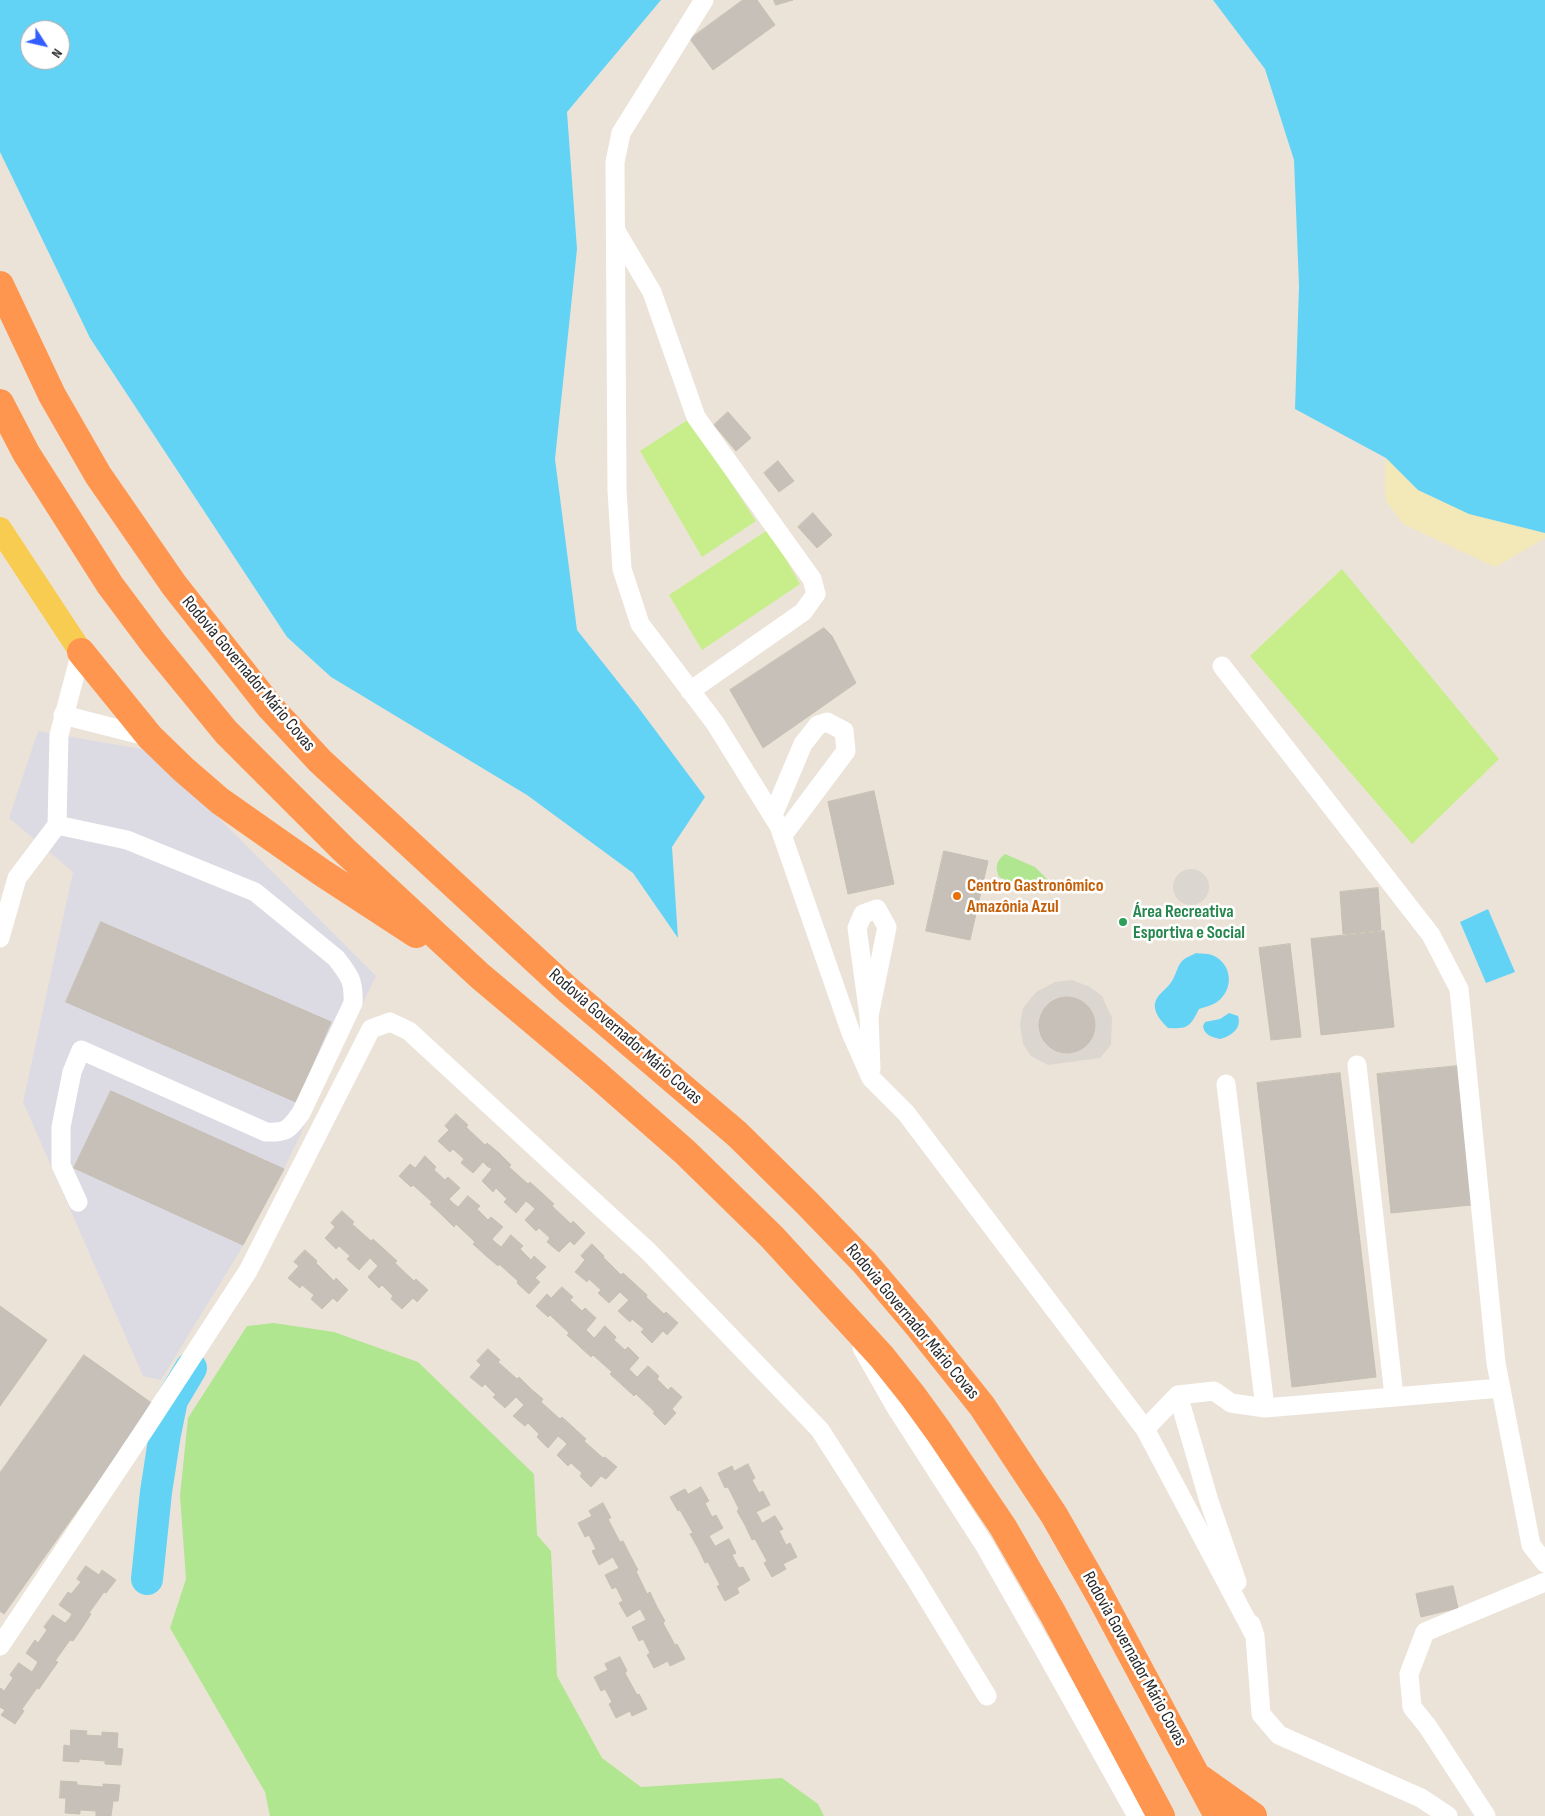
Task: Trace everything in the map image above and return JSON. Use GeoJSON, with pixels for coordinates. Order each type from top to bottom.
{"type":"FeatureCollection","features":[{"type":"Feature","properties":{"kind":"highway","name":"Rodovia Governador Mário Covas"},"geometry":{"type":"LineString","coordinates":[[0,285],[52,395],[98,475],[174,585],[270,707],[320,761],[568,990],[744,1141],[864,1262],[982,1406],[1054,1514],[1218,1816]]}},
{"type":"Feature","properties":{"kind":"highway"},"geometry":{"type":"LineString","coordinates":[[0,403],[26,453],[110,585],[207,710],[266,773],[344,850],[480,976],[685,1152],[772,1237],[840,1310],[913,1396],[1003,1527],[1053,1614],[1161,1816]]}},
{"type":"Feature","properties":{"kind":"highway"},"geometry":{"type":"LineString","coordinates":[[81,652],[150,737],[183,769],[220,800],[321,872],[480,976]]}},
{"type":"Feature","properties":{"kind":"highway"},"geometry":{"type":"LineString","coordinates":[[1198,1777],[1253,1816]]}},
{"type":"Feature","properties":{"kind":"main road"},"geometry":{"type":"LineString","coordinates":[[0,529],[81,652]]}},
{"type":"Feature","properties":{"kind":"street"},"geometry":{"type":"LineString","coordinates":[[704,0],[621,133],[615,162],[617,491],[622,569],[640,624],[715,723],[773,815],[782,835],[851,1034],[871,1078],[906,1113],[1145,1429],[1255,1636]]}},
{"type":"Feature","properties":{"kind":"street"},"geometry":{"type":"LineString","coordinates":[[616,230],[652,292],[696,417],[812,578],[816,594],[803,612],[690,690]]}},
{"type":"Feature","properties":{"kind":"street"},"geometry":{"type":"LineString","coordinates":[[0,938],[17,878],[57,825],[59,735],[81,652]]}},
{"type":"Feature","properties":{"kind":"street"},"geometry":{"type":"LineString","coordinates":[[1222,666],[1431,935],[1458,989],[1496,1363],[1531,1545],[1545,1563]]}},
{"type":"Feature","properties":{"kind":"street"},"geometry":{"type":"LineString","coordinates":[[63,715],[150,737]]}},
{"type":"Feature","properties":{"kind":"street"},"geometry":{"type":"LineString","coordinates":[[773,815],[803,744],[818,725],[827,722],[844,731],[846,751],[782,835]]}},
{"type":"Feature","properties":{"kind":"street"},"geometry":{"type":"LineString","coordinates":[[57,825],[127,840],[255,892],[336,958],[346,971],[353,986],[353,1003],[301,1114],[291,1128],[281,1133],[266,1132],[81,1050],[72,1072],[61,1127],[61,1165],[78,1202]]}},
{"type":"Feature","properties":{"kind":"street"},"geometry":{"type":"LineString","coordinates":[[869,1016],[871,1078]]}},
{"type":"Feature","properties":{"kind":"street"},"geometry":{"type":"LineString","coordinates":[[0,1646],[248,1271],[371,1029],[390,1022],[409,1031],[649,1252],[820,1430],[915,1578],[987,1696]]}},
{"type":"Feature","properties":{"kind":"street"},"geometry":{"type":"LineString","coordinates":[[1357,1065],[1394,1396]]}},
{"type":"Feature","properties":{"kind":"street"},"geometry":{"type":"LineString","coordinates":[[1226,1084],[1266,1408]]}},
{"type":"Feature","properties":{"kind":"street"},"geometry":{"type":"LineString","coordinates":[[840,1310],[896,1406],[985,1546],[1137,1816]]}},
{"type":"Feature","properties":{"kind":"street"},"geometry":{"type":"LineString","coordinates":[[1145,1429],[1178,1395],[1214,1391],[1231,1404],[1266,1408],[1501,1388]]}},
{"type":"Feature","properties":{"kind":"street"},"geometry":{"type":"LineString","coordinates":[[1178,1395],[1209,1501],[1255,1636],[1262,1714],[1278,1735],[1421,1798],[1448,1816]]}},
{"type":"Feature","properties":{"kind":"street"},"geometry":{"type":"LineString","coordinates":[[1486,1816],[1428,1727],[1412,1707],[1409,1674],[1425,1632],[1545,1582]]}},
{"type":"Feature","properties":{"kind":"shaded area"},"geometry":{"type":"Polygon","coordinates":[[[38,731],[152,751],[376,976],[284,1169],[240,1251],[161,1380],[143,1376],[23,1102],[73,872],[9,818],[38,731]]]}},
{"type":"Feature","properties":{"kind":"shaded area"},"geometry":{"type":"Polygon","coordinates":[[[1191,869],[1198,870],[1204,874],[1208,880],[1208,894],[1204,900],[1198,904],[1191,905],[1184,904],[1178,900],[1174,894],[1173,887],[1174,880],[1178,874],[1184,870],[1191,869]]]}},
{"type":"Feature","properties":{"kind":"shaded area"},"geometry":{"type":"Polygon","coordinates":[[[1072,980],[1090,987],[1102,996],[1112,1018],[1111,1045],[1100,1058],[1048,1065],[1031,1056],[1023,1044],[1020,1024],[1023,1008],[1036,992],[1055,982],[1072,980]]]}},
{"type":"Feature","properties":{"kind":"green space"},"geometry":{"type":"Polygon","coordinates":[[[689,419],[756,521],[702,557],[640,451],[689,419]]]}},
{"type":"Feature","properties":{"kind":"green space"},"geometry":{"type":"Polygon","coordinates":[[[769,529],[800,584],[702,650],[669,595],[769,529]]]}},
{"type":"Feature","properties":{"kind":"green space"},"geometry":{"type":"Polygon","coordinates":[[[1342,569],[1499,759],[1412,844],[1250,656],[1342,569]]]}},
{"type":"Feature","properties":{"kind":"green space"},"geometry":{"type":"Polygon","coordinates":[[[1005,854],[1035,867],[1049,881],[1048,888],[1028,889],[999,877],[997,864],[1005,854]]]}},
{"type":"Feature","properties":{"kind":"green space"},"geometry":{"type":"Polygon","coordinates":[[[274,1323],[334,1332],[418,1362],[534,1474],[537,1535],[551,1551],[557,1676],[602,1758],[641,1787],[782,1778],[818,1804],[824,1816],[270,1816],[265,1792],[170,1628],[186,1579],[180,1496],[188,1418],[247,1326],[274,1323]]]}},
{"type":"Feature","properties":{"kind":"sand"},"geometry":{"type":"Polygon","coordinates":[[[1386,458],[1418,490],[1469,514],[1545,533],[1545,538],[1495,567],[1403,524],[1386,501],[1386,458]]]}},
{"type":"Feature","properties":{"kind":"water"},"geometry":{"type":"Polygon","coordinates":[[[0,0],[661,0],[567,112],[577,249],[555,459],[577,630],[638,707],[705,797],[672,847],[678,938],[633,873],[527,795],[331,677],[287,637],[90,338],[0,152],[0,0]]]}},
{"type":"Feature","properties":{"kind":"water"},"geometry":{"type":"Polygon","coordinates":[[[1213,0],[1545,0],[1545,533],[1469,514],[1418,490],[1386,458],[1295,409],[1299,286],[1294,160],[1265,69],[1213,0]]]}},
{"type":"Feature","properties":{"kind":"water"},"geometry":{"type":"Polygon","coordinates":[[[1488,909],[1515,972],[1486,983],[1460,922],[1488,909]]]}},
{"type":"Feature","properties":{"kind":"water"},"geometry":{"type":"Polygon","coordinates":[[[1196,953],[1212,955],[1224,964],[1229,977],[1227,990],[1217,1002],[1199,1009],[1188,1026],[1168,1028],[1157,1014],[1155,1008],[1156,999],[1171,983],[1182,961],[1196,953]]]}},
{"type":"Feature","properties":{"kind":"water"},"geometry":{"type":"Polygon","coordinates":[[[1229,1013],[1238,1016],[1239,1021],[1237,1028],[1232,1034],[1220,1039],[1205,1032],[1203,1026],[1205,1022],[1220,1019],[1229,1013]]]}},
{"type":"Feature","properties":{"kind":"building"},"geometry":{"type":"Polygon","coordinates":[[[743,0],[757,0],[775,25],[713,70],[690,39],[743,0]]]}},
{"type":"Feature","properties":{"kind":"building"},"geometry":{"type":"Polygon","coordinates":[[[774,0],[793,0],[776,5],[774,0]]]}},
{"type":"Feature","properties":{"kind":"building"},"geometry":{"type":"Polygon","coordinates":[[[728,412],[751,438],[736,451],[714,425],[728,412]]]}},
{"type":"Feature","properties":{"kind":"building"},"geometry":{"type":"Polygon","coordinates":[[[778,461],[794,481],[779,492],[764,473],[778,461]]]}},
{"type":"Feature","properties":{"kind":"building"},"geometry":{"type":"Polygon","coordinates":[[[813,513],[832,535],[817,548],[798,527],[813,513]]]}},
{"type":"Feature","properties":{"kind":"building"},"geometry":{"type":"Polygon","coordinates":[[[824,628],[832,636],[737,702],[730,690],[824,628]]]}},
{"type":"Feature","properties":{"kind":"building"},"geometry":{"type":"Polygon","coordinates":[[[832,636],[856,683],[763,748],[737,702],[832,636]]]}},
{"type":"Feature","properties":{"kind":"building"},"geometry":{"type":"Polygon","coordinates":[[[874,791],[894,884],[848,894],[828,802],[874,791]]]}},
{"type":"Feature","properties":{"kind":"building","name":"Centro Gastronômico Amazônia Azul"},"geometry":{"type":"Polygon","coordinates":[[[944,851],[988,861],[970,940],[926,931],[944,851]]]}},
{"type":"Feature","properties":{"kind":"building"},"geometry":{"type":"Polygon","coordinates":[[[1378,888],[1381,930],[1343,934],[1340,892],[1378,888]]]}},
{"type":"Feature","properties":{"kind":"building"},"geometry":{"type":"Polygon","coordinates":[[[101,922],[331,1022],[296,1102],[66,1002],[101,922]]]}},
{"type":"Feature","properties":{"kind":"building"},"geometry":{"type":"Polygon","coordinates":[[[1384,931],[1394,1027],[1321,1035],[1311,939],[1384,931]]]}},
{"type":"Feature","properties":{"kind":"building"},"geometry":{"type":"Polygon","coordinates":[[[1290,944],[1301,1037],[1271,1040],[1259,948],[1290,944]]]}},
{"type":"Feature","properties":{"kind":"building"},"geometry":{"type":"Polygon","coordinates":[[[1062,997],[1072,997],[1087,1005],[1093,1014],[1095,1025],[1093,1036],[1087,1045],[1072,1053],[1062,1053],[1051,1048],[1044,1041],[1039,1030],[1039,1020],[1044,1009],[1051,1002],[1062,997]]]}},
{"type":"Feature","properties":{"kind":"building"},"geometry":{"type":"Polygon","coordinates":[[[1458,1066],[1471,1205],[1391,1213],[1377,1074],[1458,1066]]]}},
{"type":"Feature","properties":{"kind":"building"},"geometry":{"type":"Polygon","coordinates":[[[1340,1073],[1376,1377],[1292,1387],[1257,1083],[1340,1073]]]}},
{"type":"Feature","properties":{"kind":"building"},"geometry":{"type":"Polygon","coordinates":[[[111,1091],[284,1169],[243,1245],[74,1168],[111,1091]]]}},
{"type":"Feature","properties":{"kind":"building"},"geometry":{"type":"Polygon","coordinates":[[[456,1114],[468,1125],[466,1127],[485,1145],[487,1143],[499,1153],[487,1166],[483,1162],[473,1173],[461,1163],[464,1159],[453,1149],[450,1152],[438,1141],[449,1130],[445,1126],[456,1114]]]}},
{"type":"Feature","properties":{"kind":"building"},"geometry":{"type":"Polygon","coordinates":[[[499,1153],[511,1165],[509,1167],[528,1184],[530,1182],[542,1193],[531,1205],[526,1201],[516,1213],[504,1202],[507,1199],[496,1188],[493,1192],[482,1181],[492,1169],[487,1166],[499,1153]]]}},
{"type":"Feature","properties":{"kind":"building"},"geometry":{"type":"Polygon","coordinates":[[[425,1156],[436,1167],[434,1170],[445,1180],[448,1177],[460,1188],[449,1199],[453,1203],[442,1215],[430,1204],[432,1202],[413,1185],[411,1187],[399,1176],[410,1164],[415,1168],[425,1156]]]}},
{"type":"Feature","properties":{"kind":"building"},"geometry":{"type":"Polygon","coordinates":[[[542,1193],[554,1204],[552,1206],[571,1224],[573,1221],[585,1233],[574,1245],[570,1241],[559,1252],[547,1242],[550,1238],[539,1228],[536,1231],[525,1220],[535,1209],[531,1205],[542,1193]]]}},
{"type":"Feature","properties":{"kind":"building"},"geometry":{"type":"Polygon","coordinates":[[[468,1196],[480,1206],[477,1209],[488,1220],[491,1217],[503,1227],[492,1239],[496,1243],[485,1255],[473,1244],[475,1242],[456,1224],[454,1227],[442,1215],[453,1203],[458,1207],[468,1196]]]}},
{"type":"Feature","properties":{"kind":"building"},"geometry":{"type":"Polygon","coordinates":[[[342,1211],[354,1222],[352,1224],[371,1241],[373,1239],[385,1250],[374,1262],[370,1258],[359,1270],[347,1259],[350,1256],[339,1246],[336,1249],[325,1238],[335,1227],[331,1223],[342,1211]]]}},
{"type":"Feature","properties":{"kind":"building"},"geometry":{"type":"Polygon","coordinates":[[[511,1235],[523,1246],[520,1249],[531,1260],[534,1256],[546,1267],[535,1278],[540,1282],[529,1294],[499,1264],[498,1266],[485,1255],[496,1243],[501,1247],[511,1235]]]}},
{"type":"Feature","properties":{"kind":"building"},"geometry":{"type":"Polygon","coordinates":[[[592,1244],[621,1275],[623,1273],[635,1284],[624,1296],[620,1292],[609,1303],[598,1293],[601,1290],[589,1279],[587,1282],[575,1272],[585,1260],[581,1256],[592,1244]]]}},
{"type":"Feature","properties":{"kind":"building"},"geometry":{"type":"Polygon","coordinates":[[[305,1250],[334,1281],[336,1278],[348,1290],[337,1302],[333,1298],[322,1309],[311,1299],[314,1295],[302,1285],[300,1288],[288,1278],[299,1266],[294,1262],[305,1250]]]}},
{"type":"Feature","properties":{"kind":"building"},"geometry":{"type":"Polygon","coordinates":[[[385,1250],[397,1261],[395,1263],[414,1281],[416,1279],[428,1290],[417,1302],[413,1298],[402,1309],[391,1299],[393,1296],[382,1285],[379,1288],[368,1277],[378,1266],[374,1262],[385,1250]]]}},
{"type":"Feature","properties":{"kind":"building"},"geometry":{"type":"Polygon","coordinates":[[[635,1284],[664,1314],[666,1312],[678,1323],[667,1335],[663,1331],[652,1343],[641,1332],[644,1329],[632,1319],[630,1322],[618,1311],[629,1300],[624,1296],[635,1284]]]}},
{"type":"Feature","properties":{"kind":"building"},"geometry":{"type":"Polygon","coordinates":[[[562,1287],[573,1297],[570,1300],[582,1311],[585,1308],[596,1318],[586,1330],[590,1334],[579,1346],[567,1335],[569,1333],[550,1315],[548,1317],[536,1306],[547,1294],[551,1298],[562,1287]]]}},
{"type":"Feature","properties":{"kind":"building"},"geometry":{"type":"Polygon","coordinates":[[[0,1306],[47,1340],[0,1406],[0,1306]]]}},
{"type":"Feature","properties":{"kind":"building"},"geometry":{"type":"Polygon","coordinates":[[[605,1326],[616,1337],[614,1340],[625,1350],[628,1347],[639,1358],[629,1369],[633,1373],[622,1385],[610,1374],[612,1372],[593,1355],[591,1357],[579,1346],[590,1334],[594,1338],[605,1326]]]}},
{"type":"Feature","properties":{"kind":"building"},"geometry":{"type":"Polygon","coordinates":[[[488,1349],[500,1360],[498,1362],[517,1379],[519,1377],[531,1389],[520,1401],[516,1397],[505,1408],[493,1397],[496,1395],[485,1384],[482,1387],[470,1377],[481,1365],[477,1361],[488,1349]]]}},
{"type":"Feature","properties":{"kind":"building"},"geometry":{"type":"Polygon","coordinates":[[[84,1355],[153,1404],[4,1614],[0,1611],[0,1473],[84,1355]]]}},
{"type":"Feature","properties":{"kind":"building"},"geometry":{"type":"Polygon","coordinates":[[[648,1366],[659,1376],[657,1379],[668,1390],[671,1387],[682,1397],[672,1409],[676,1413],[665,1425],[653,1413],[655,1412],[636,1394],[634,1396],[622,1385],[633,1373],[637,1377],[648,1366]]]}},
{"type":"Feature","properties":{"kind":"building"},"geometry":{"type":"Polygon","coordinates":[[[531,1389],[543,1399],[541,1402],[560,1419],[562,1417],[574,1428],[563,1440],[558,1436],[548,1448],[537,1437],[539,1434],[528,1423],[525,1426],[513,1416],[524,1405],[520,1401],[531,1389]]]}},
{"type":"Feature","properties":{"kind":"building"},"geometry":{"type":"Polygon","coordinates":[[[574,1428],[586,1439],[584,1441],[603,1458],[605,1457],[617,1467],[606,1479],[601,1476],[591,1487],[580,1476],[582,1473],[571,1463],[568,1466],[557,1455],[567,1444],[563,1440],[574,1428]]]}},
{"type":"Feature","properties":{"kind":"building"},"geometry":{"type":"Polygon","coordinates":[[[748,1464],[755,1478],[752,1480],[759,1493],[763,1491],[770,1505],[756,1512],[759,1517],[745,1525],[737,1511],[739,1509],[728,1487],[725,1488],[718,1473],[732,1466],[734,1471],[748,1464]]]}},
{"type":"Feature","properties":{"kind":"building"},"geometry":{"type":"Polygon","coordinates":[[[701,1487],[709,1501],[705,1503],[712,1517],[716,1515],[723,1528],[709,1536],[712,1541],[698,1548],[690,1534],[693,1533],[670,1497],[685,1489],[688,1494],[701,1487]]]}},
{"type":"Feature","properties":{"kind":"building"},"geometry":{"type":"Polygon","coordinates":[[[603,1503],[611,1518],[608,1519],[620,1542],[623,1541],[630,1555],[616,1563],[613,1557],[599,1565],[592,1551],[596,1549],[589,1535],[585,1537],[578,1523],[592,1516],[589,1511],[603,1503]]]}},
{"type":"Feature","properties":{"kind":"building"},"geometry":{"type":"Polygon","coordinates":[[[775,1516],[783,1529],[779,1531],[786,1545],[790,1543],[797,1557],[783,1564],[786,1569],[772,1577],[764,1563],[767,1561],[755,1539],[752,1540],[745,1525],[759,1517],[762,1523],[775,1516]]]}},
{"type":"Feature","properties":{"kind":"building"},"geometry":{"type":"Polygon","coordinates":[[[729,1539],[736,1553],[732,1555],[739,1568],[743,1567],[750,1580],[737,1588],[739,1593],[725,1601],[717,1586],[720,1585],[708,1562],[705,1563],[698,1548],[712,1541],[715,1546],[729,1539]]]}},
{"type":"Feature","properties":{"kind":"building"},"geometry":{"type":"Polygon","coordinates":[[[630,1555],[647,1594],[650,1592],[657,1607],[643,1614],[640,1609],[627,1617],[619,1603],[623,1601],[616,1587],[612,1589],[605,1575],[619,1568],[616,1563],[630,1555]]]}},
{"type":"Feature","properties":{"kind":"building"},"geometry":{"type":"Polygon","coordinates":[[[86,1566],[99,1575],[102,1570],[116,1580],[106,1593],[104,1592],[89,1613],[91,1614],[82,1628],[69,1619],[72,1614],[59,1605],[68,1592],[71,1594],[81,1582],[77,1579],[86,1566]]]}},
{"type":"Feature","properties":{"kind":"building"},"geometry":{"type":"Polygon","coordinates":[[[1453,1586],[1458,1608],[1421,1617],[1416,1594],[1453,1586]]]}},
{"type":"Feature","properties":{"kind":"building"},"geometry":{"type":"Polygon","coordinates":[[[657,1607],[665,1621],[663,1623],[685,1659],[670,1666],[668,1661],[654,1668],[647,1655],[650,1653],[643,1639],[639,1641],[632,1627],[646,1620],[643,1614],[657,1607]]]}},
{"type":"Feature","properties":{"kind":"building"},"geometry":{"type":"Polygon","coordinates":[[[53,1615],[65,1623],[69,1619],[82,1628],[73,1641],[70,1640],[55,1661],[58,1662],[48,1676],[35,1667],[38,1662],[26,1653],[35,1640],[38,1643],[47,1630],[44,1627],[53,1615]]]}},
{"type":"Feature","properties":{"kind":"building"},"geometry":{"type":"Polygon","coordinates":[[[620,1657],[627,1671],[625,1673],[647,1709],[632,1716],[630,1711],[616,1718],[609,1704],[612,1702],[605,1689],[601,1691],[594,1677],[608,1670],[605,1664],[620,1657]]]}},
{"type":"Feature","properties":{"kind":"building"},"geometry":{"type":"Polygon","coordinates":[[[19,1663],[32,1672],[35,1667],[48,1676],[22,1709],[24,1711],[15,1724],[1,1715],[5,1710],[0,1707],[0,1690],[1,1688],[4,1691],[13,1678],[10,1675],[19,1663]]]}},
{"type":"Feature","properties":{"kind":"building"},"geometry":{"type":"Polygon","coordinates":[[[71,1730],[87,1731],[86,1735],[102,1736],[102,1732],[118,1733],[117,1748],[123,1749],[121,1765],[105,1764],[105,1761],[79,1759],[79,1762],[63,1761],[64,1745],[70,1746],[71,1730]]]}},
{"type":"Feature","properties":{"kind":"building"},"geometry":{"type":"Polygon","coordinates":[[[61,1781],[77,1782],[77,1785],[103,1787],[103,1784],[120,1785],[118,1801],[113,1801],[111,1816],[96,1816],[96,1811],[80,1810],[80,1814],[65,1813],[66,1798],[60,1798],[61,1781]]]}},
{"type":"Feature","properties":{"kind":"waterway"},"geometry":{"type":"LineString","coordinates":[[147,1579],[156,1492],[172,1400],[191,1368]]}},
{"type":"Feature","properties":{"kind":"place","name":"Centro Gastronômico Amazônia Azul"},"geometry":{"type":"Point","coordinates":[957,896]}},
{"type":"Feature","properties":{"kind":"place","name":"Área Recreativa Esportiva e Social"},"geometry":{"type":"Point","coordinates":[1123,922]}}]}
